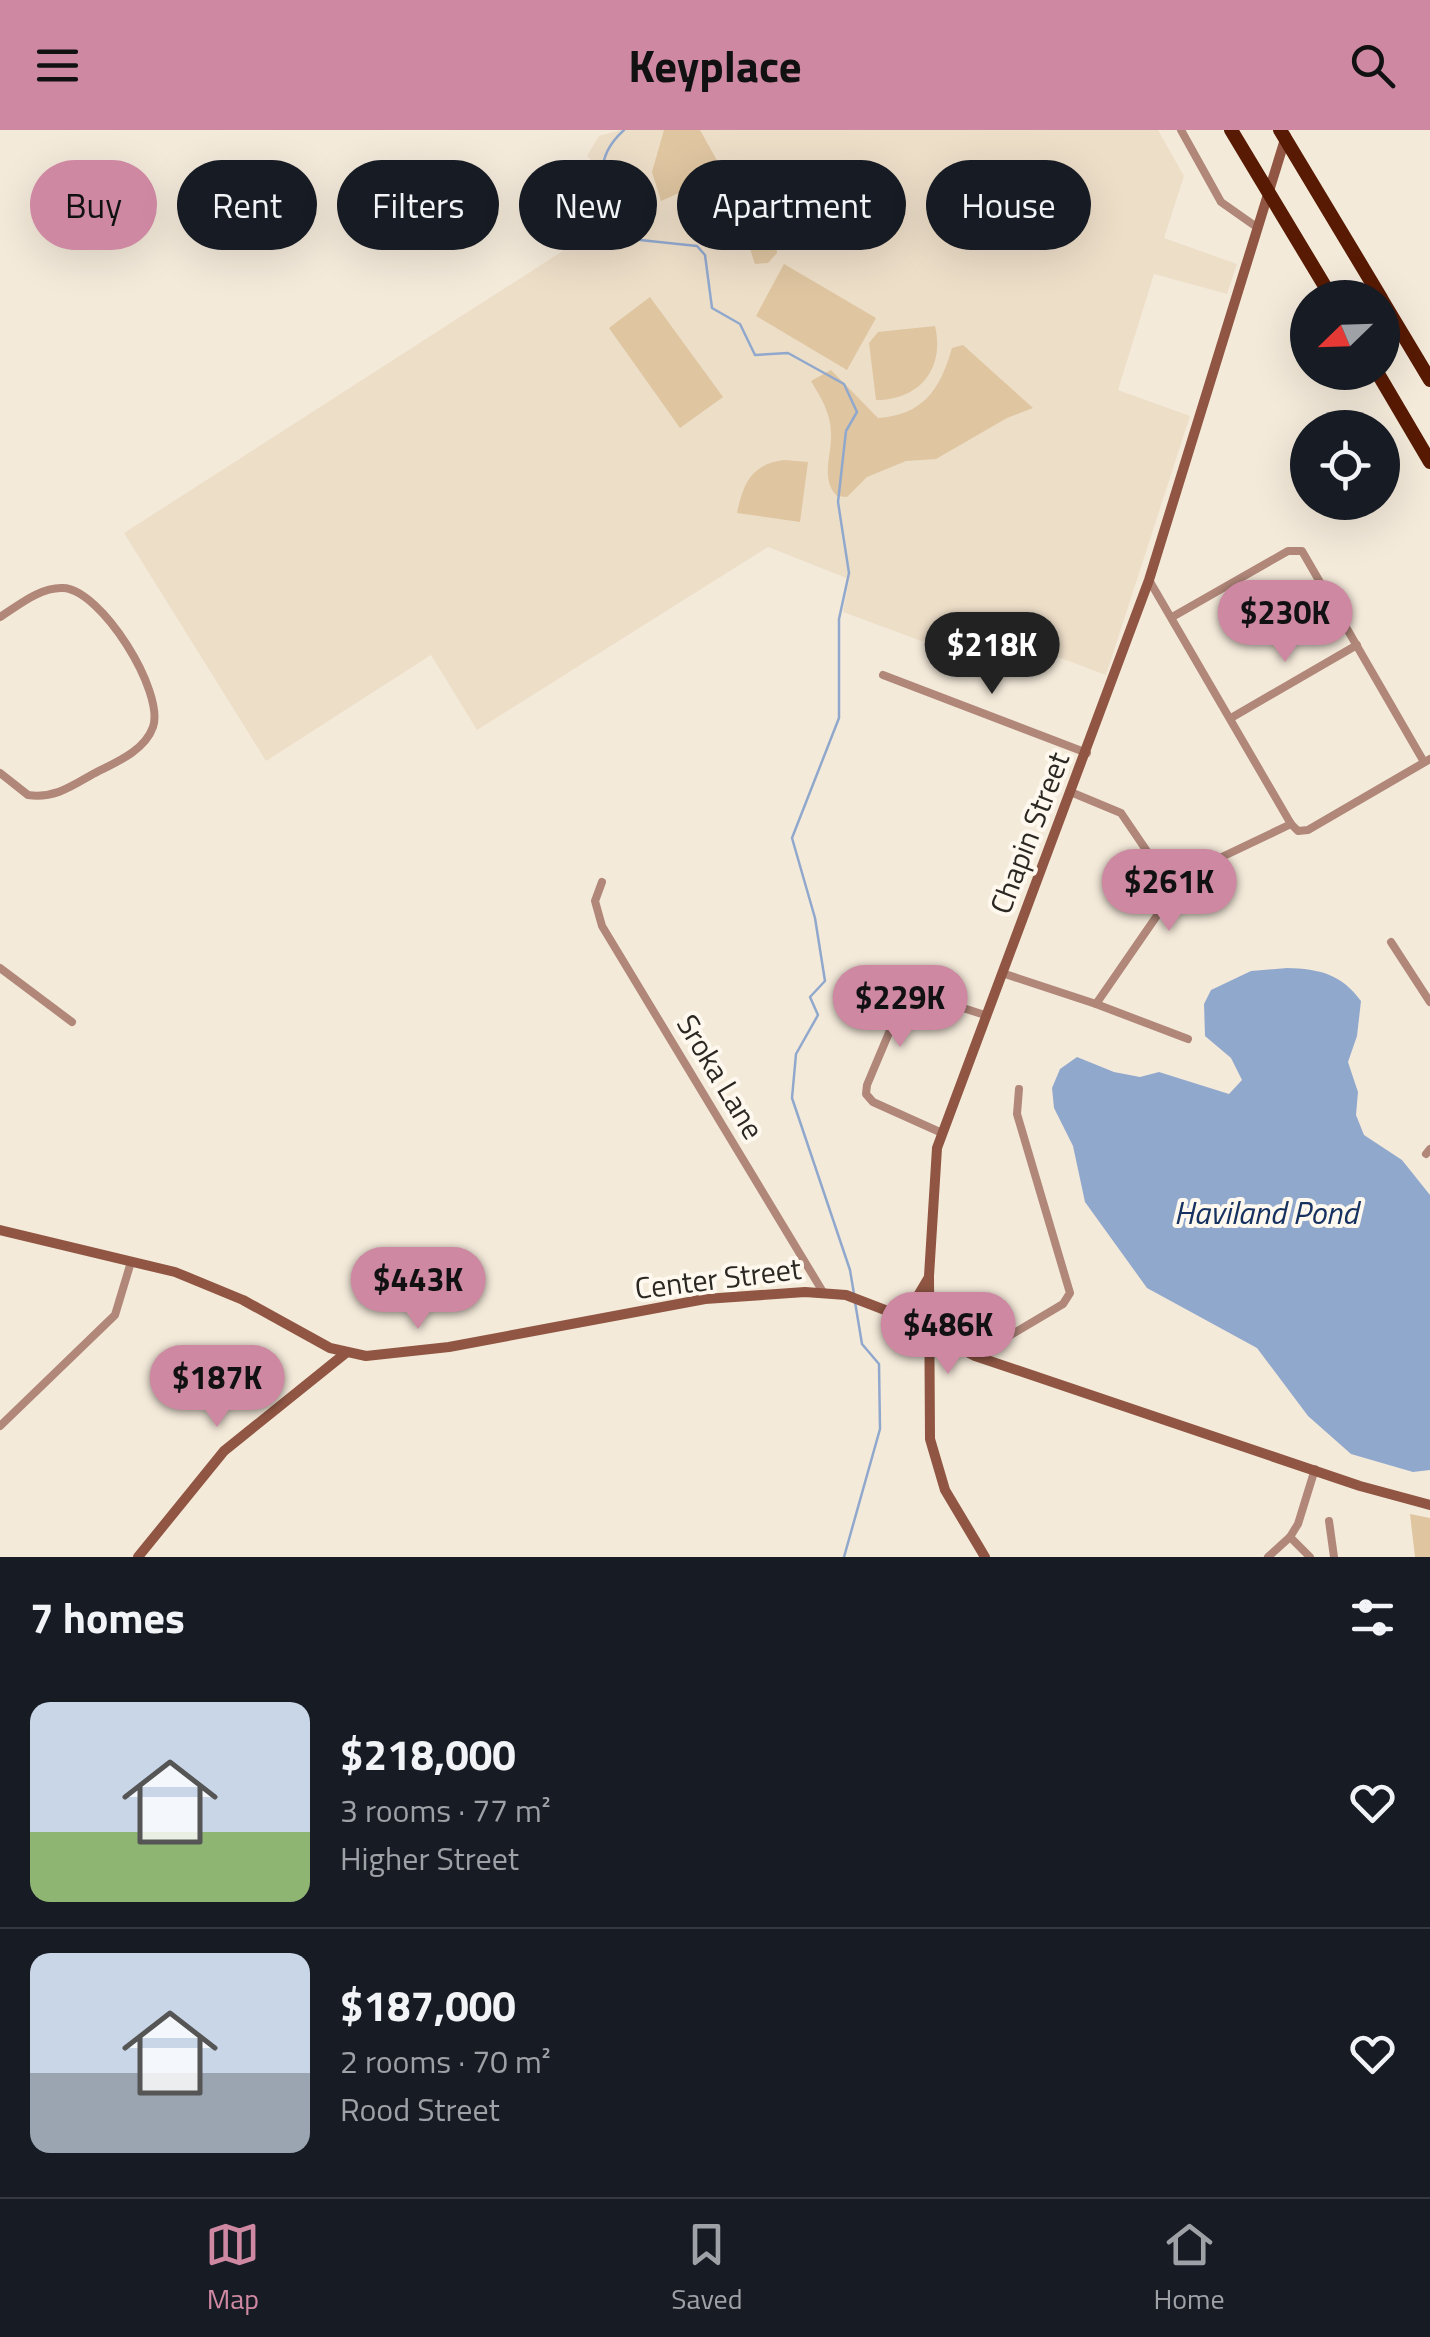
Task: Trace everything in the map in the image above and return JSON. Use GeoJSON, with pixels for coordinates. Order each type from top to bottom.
{"type":"FeatureCollection","features":[{"type":"Feature","properties":{"kind":"highway"},"geometry":{"type":"LineString","coordinates":[[1231,130],[1321,280]]}},
{"type":"Feature","properties":{"kind":"highway"},"geometry":{"type":"LineString","coordinates":[[1284,130],[1371,280]]}},
{"type":"Feature","properties":{"kind":"highway"},"geometry":{"type":"LineString","coordinates":[[1400,328],[1430,376]]}},
{"type":"Feature","properties":{"kind":"highway"},"geometry":{"type":"LineString","coordinates":[[1387,390],[1430,462]]}},
{"type":"Feature","properties":{"kind":"main road","name":"Chapin Street"},"geometry":{"type":"LineString","coordinates":[[985,1557],[934,1463],[928,1411],[934,1171],[942,1133],[1088,753],[1149,580],[1258,228],[1284,130]]}},
{"type":"Feature","properties":{"kind":"main road","name":"Center Street"},"geometry":{"type":"LineString","coordinates":[[0,1230],[214,1287],[314,1341],[346,1352],[395,1355],[706,1299],[823,1292],[846,1295],[894,1314],[975,1356],[1430,1505]]}},
{"type":"Feature","properties":{"kind":"main road"},"geometry":{"type":"LineString","coordinates":[[894,1314],[916,1299],[929,1276]]}},
{"type":"Feature","properties":{"kind":"main road"},"geometry":{"type":"LineString","coordinates":[[138,1557],[224,1451],[346,1352]]}},
{"type":"Feature","properties":{"kind":"street"},"geometry":{"type":"LineString","coordinates":[[1181,130],[1222,202],[1258,228]]}},
{"type":"Feature","properties":{"kind":"street"},"geometry":{"type":"LineString","coordinates":[[1149,580],[1174,616],[1298,831],[1308,830],[1427,761],[1306,555],[1296,549],[1174,616]]}},
{"type":"Feature","properties":{"kind":"street"},"geometry":{"type":"LineString","coordinates":[[0,616],[48,590],[67,588],[85,594],[100,606],[148,685],[156,710],[149,736],[136,750],[59,793],[28,795],[0,773]]}},
{"type":"Feature","properties":{"kind":"street"},"geometry":{"type":"LineString","coordinates":[[1231,718],[1357,646]]}},
{"type":"Feature","properties":{"kind":"street"},"geometry":{"type":"LineString","coordinates":[[883,675],[1088,753]]}},
{"type":"Feature","properties":{"kind":"street"},"geometry":{"type":"LineString","coordinates":[[1073,792],[1121,813],[1174,891]]}},
{"type":"Feature","properties":{"kind":"street"},"geometry":{"type":"LineString","coordinates":[[1096,1004],[1174,891],[1205,866],[1291,824]]}},
{"type":"Feature","properties":{"kind":"street","name":"Sroka Lane"},"geometry":{"type":"LineString","coordinates":[[602,882],[595,901],[602,926],[823,1292]]}},
{"type":"Feature","properties":{"kind":"street"},"geometry":{"type":"LineString","coordinates":[[1391,942],[1430,1002]]}},
{"type":"Feature","properties":{"kind":"street"},"geometry":{"type":"LineString","coordinates":[[0,968],[72,1022]]}},
{"type":"Feature","properties":{"kind":"street"},"geometry":{"type":"LineString","coordinates":[[1002,973],[1188,1039]]}},
{"type":"Feature","properties":{"kind":"street"},"geometry":{"type":"LineString","coordinates":[[942,1133],[872,1101],[866,1085],[907,990],[985,1015]]}},
{"type":"Feature","properties":{"kind":"street"},"geometry":{"type":"LineString","coordinates":[[975,1356],[1063,1304],[1070,1293],[1017,1114],[1019,1089]]}},
{"type":"Feature","properties":{"kind":"street"},"geometry":{"type":"LineString","coordinates":[[0,1426],[115,1315],[130,1262]]}},
{"type":"Feature","properties":{"kind":"street"},"geometry":{"type":"LineString","coordinates":[[1268,1557],[1290,1538],[1298,1524],[1315,1470]]}},
{"type":"Feature","properties":{"kind":"street"},"geometry":{"type":"LineString","coordinates":[[1329,1521],[1334,1557]]}},
{"type":"Feature","properties":{"kind":"street"},"geometry":{"type":"LineString","coordinates":[[1290,1538],[1310,1557]]}},
{"type":"Feature","properties":{"kind":"shaded area"},"geometry":{"type":"Polygon","coordinates":[[[621,130],[1158,130],[1184,176],[1164,238],[1237,264],[1227,294],[1154,274],[1118,390],[1190,416],[1106,675],[947,616],[935,646],[843,612],[849,579],[768,547],[477,730],[431,655],[266,761],[124,533],[564,250],[657,250],[657,160],[591,160],[587,156],[599,136],[621,130]]]}},
{"type":"Feature","properties":{"kind":"shaded area"},"geometry":{"type":"Polygon","coordinates":[[[664,130],[700,130],[717,160],[677,160],[677,194],[661,201],[655,160],[664,130]]]}},
{"type":"Feature","properties":{"kind":"shaded area"},"geometry":{"type":"Polygon","coordinates":[[[750,250],[777,250],[768,263],[755,264],[750,250]]]}},
{"type":"Feature","properties":{"kind":"shaded area"},"geometry":{"type":"Polygon","coordinates":[[[784,264],[876,318],[847,370],[756,316],[784,264]]]}},
{"type":"Feature","properties":{"kind":"shaded area"},"geometry":{"type":"Polygon","coordinates":[[[650,297],[723,397],[680,428],[609,328],[650,297]]]}},
{"type":"Feature","properties":{"kind":"shaded area"},"geometry":{"type":"Polygon","coordinates":[[[935,326],[936,355],[926,379],[905,394],[876,400],[869,343],[878,332],[935,326]]]}},
{"type":"Feature","properties":{"kind":"shaded area"},"geometry":{"type":"Polygon","coordinates":[[[963,345],[1033,408],[1007,418],[936,459],[906,461],[867,477],[847,497],[837,496],[828,474],[831,426],[811,381],[831,370],[878,418],[894,416],[927,398],[942,376],[952,348],[963,345]]]}},
{"type":"Feature","properties":{"kind":"shaded area"},"geometry":{"type":"Polygon","coordinates":[[[784,460],[808,462],[800,522],[737,513],[750,477],[764,466],[784,460]]]}},
{"type":"Feature","properties":{"kind":"shaded area"},"geometry":{"type":"Polygon","coordinates":[[[1410,1514],[1430,1518],[1430,1557],[1415,1557],[1410,1514]]]}},
{"type":"Feature","properties":{"kind":"water","name":"Haviland Pond"},"geometry":{"type":"Polygon","coordinates":[[[1287,968],[1329,975],[1361,1001],[1357,1036],[1348,1062],[1358,1092],[1356,1115],[1364,1135],[1402,1160],[1430,1195],[1430,1470],[1413,1472],[1351,1454],[1308,1416],[1257,1348],[1147,1288],[1085,1202],[1073,1146],[1054,1108],[1052,1088],[1060,1069],[1077,1057],[1114,1072],[1140,1077],[1159,1072],[1229,1094],[1242,1080],[1231,1058],[1205,1036],[1204,1004],[1211,990],[1251,971],[1287,968]]]}},
{"type":"Feature","properties":{"kind":"waterway"},"geometry":{"type":"LineString","coordinates":[[624,130],[611,144],[602,172],[610,200],[629,227],[640,240],[697,246],[705,255],[712,308],[740,324],[755,355],[788,353],[844,384],[857,412],[846,431],[838,502],[849,573],[839,619],[839,718],[792,838],[815,918],[825,981],[810,997],[818,1015],[796,1054],[792,1098],[850,1270],[854,1294]]}},
{"type":"Feature","properties":{"kind":"waterway"},"geometry":{"type":"LineString","coordinates":[[844,1557],[880,1429],[879,1364],[862,1344],[855,1302]]}}]}
